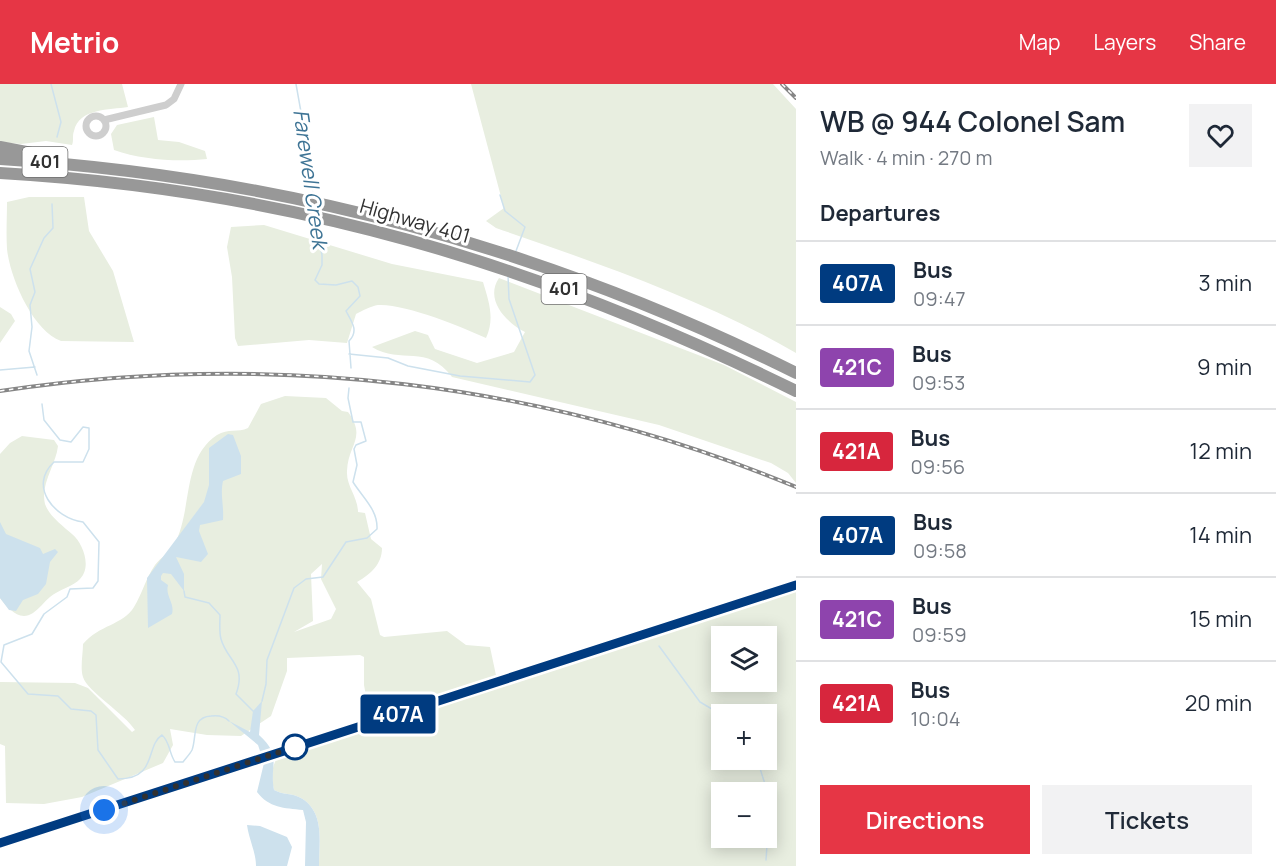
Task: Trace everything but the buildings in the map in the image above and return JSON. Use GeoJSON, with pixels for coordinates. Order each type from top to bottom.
{"type":"FeatureCollection","features":[{"type":"Feature","properties":{"kind":"highway"},"geometry":{"type":"LineString","coordinates":[[0,147],[90,165]]}},
{"type":"Feature","properties":{"kind":"highway","name":"Highway 401"},"geometry":{"type":"LineString","coordinates":[[0,159],[90,165],[209,180],[324,203],[444,234],[532,262],[710,330],[796,373]]}},
{"type":"Feature","properties":{"kind":"highway","name":"Highway 401"},"geometry":{"type":"LineString","coordinates":[[0,173],[114,181],[214,195],[321,216],[451,250],[579,294],[715,352],[796,391]]}},
{"type":"Feature","properties":{"kind":"street"},"geometry":{"type":"LineString","coordinates":[[104,120],[166,105],[174,99],[181,84]]}},
{"type":"Feature","properties":{"kind":"street"},"geometry":{"type":"LineString","coordinates":[[0,843],[796,585]]}},
{"type":"Feature","properties":{"kind":"shaded area"},"geometry":{"type":"Polygon","coordinates":[[[0,84],[122,84],[128,107],[104,110],[82,118],[74,131],[72,145],[46,141],[21,144],[0,142],[0,84]]]}},
{"type":"Feature","properties":{"kind":"shaded area"},"geometry":{"type":"Polygon","coordinates":[[[471,84],[773,84],[796,109],[796,353],[687,299],[496,228],[486,221],[504,208],[471,84]]]}},
{"type":"Feature","properties":{"kind":"shaded area"},"geometry":{"type":"Polygon","coordinates":[[[154,117],[158,140],[179,142],[205,151],[207,159],[160,159],[114,150],[111,134],[117,125],[154,117]]]}},
{"type":"Feature","properties":{"kind":"shaded area"},"geometry":{"type":"Polygon","coordinates":[[[29,197],[84,197],[89,231],[113,271],[134,342],[61,341],[51,335],[32,315],[18,288],[7,249],[7,202],[29,197]]]}},
{"type":"Feature","properties":{"kind":"shaded area"},"geometry":{"type":"Polygon","coordinates":[[[264,225],[392,264],[483,282],[491,317],[486,338],[417,312],[389,305],[378,305],[356,314],[347,343],[309,340],[238,346],[235,338],[232,277],[227,247],[231,227],[264,225]]]}},
{"type":"Feature","properties":{"kind":"shaded area"},"geometry":{"type":"Polygon","coordinates":[[[499,278],[724,365],[796,402],[796,483],[788,473],[771,463],[659,425],[452,377],[433,360],[383,352],[372,347],[415,331],[428,335],[435,349],[477,363],[514,352],[525,332],[505,317],[496,302],[495,286],[499,278]]]}},
{"type":"Feature","properties":{"kind":"shaded area"},"geometry":{"type":"Polygon","coordinates":[[[0,307],[11,314],[15,321],[0,343],[0,307]]]}},
{"type":"Feature","properties":{"kind":"shaded area"},"geometry":{"type":"Polygon","coordinates":[[[285,396],[326,398],[342,411],[348,412],[356,428],[356,435],[348,462],[348,482],[358,512],[365,513],[371,539],[382,548],[382,554],[375,568],[357,582],[371,599],[380,635],[384,637],[447,631],[466,645],[490,647],[497,680],[796,588],[796,866],[319,866],[320,838],[314,811],[301,798],[274,790],[273,768],[281,756],[304,744],[371,724],[364,685],[364,657],[360,655],[287,658],[287,671],[271,716],[241,736],[207,735],[170,729],[173,745],[163,763],[82,797],[44,804],[6,803],[5,746],[0,744],[0,682],[75,683],[88,688],[132,732],[135,730],[86,683],[82,669],[83,644],[96,633],[129,613],[155,565],[174,545],[184,517],[193,471],[206,445],[221,433],[248,428],[261,404],[285,396]],[[322,564],[311,574],[313,621],[294,632],[331,619],[336,609],[321,579],[322,564]]]}},
{"type":"Feature","properties":{"kind":"shaded area"},"geometry":{"type":"Polygon","coordinates":[[[22,436],[54,440],[58,446],[46,482],[45,504],[53,517],[80,543],[86,562],[84,574],[80,579],[53,595],[33,613],[23,616],[14,613],[0,598],[0,454],[10,443],[22,436]]]}},
{"type":"Feature","properties":{"kind":"water"},"geometry":{"type":"Polygon","coordinates":[[[228,434],[233,435],[241,456],[241,474],[223,481],[223,520],[200,525],[199,531],[208,554],[201,562],[176,557],[184,574],[184,591],[171,574],[163,573],[161,580],[168,585],[172,614],[148,628],[147,578],[204,502],[209,485],[209,448],[228,434]]]}},
{"type":"Feature","properties":{"kind":"water"},"geometry":{"type":"Polygon","coordinates":[[[0,522],[6,534],[40,548],[43,554],[55,549],[58,552],[50,562],[46,584],[38,594],[23,600],[16,611],[9,610],[0,598],[0,522]]]}},
{"type":"Feature","properties":{"kind":"water"},"geometry":{"type":"Polygon","coordinates":[[[262,701],[259,735],[271,749],[273,755],[274,790],[301,798],[314,811],[320,838],[319,866],[305,866],[306,822],[303,810],[283,808],[272,804],[257,792],[264,763],[258,745],[229,721],[250,732],[253,711],[262,701]]]}},
{"type":"Feature","properties":{"kind":"water"},"geometry":{"type":"Polygon","coordinates":[[[247,825],[260,826],[287,837],[292,847],[287,866],[256,866],[247,825]]]}},
{"type":"Feature","properties":{"kind":"waterway"},"geometry":{"type":"LineString","coordinates":[[51,84],[61,122],[57,137]]}},
{"type":"Feature","properties":{"kind":"waterway","name":"Farewell Creek"},"geometry":{"type":"LineString","coordinates":[[296,84],[311,168],[313,196]]}},
{"type":"Feature","properties":{"kind":"waterway"},"geometry":{"type":"LineString","coordinates":[[500,195],[505,211],[525,227],[516,251]]}},
{"type":"Feature","properties":{"kind":"waterway"},"geometry":{"type":"LineString","coordinates":[[37,375],[29,351],[32,327],[30,305],[35,292],[30,269],[44,238],[53,228],[52,204]]}},
{"type":"Feature","properties":{"kind":"waterway","name":"Farewell Creek"},"geometry":{"type":"LineString","coordinates":[[315,221],[322,255],[322,265],[315,280],[319,284],[336,285],[352,281],[358,287],[360,296],[346,311],[354,330],[349,341],[351,368]]}},
{"type":"Feature","properties":{"kind":"waterway"},"geometry":{"type":"LineString","coordinates":[[349,354],[388,358],[408,366],[460,376],[530,382],[535,375],[509,299],[508,275]]}},
{"type":"Feature","properties":{"kind":"waterway"},"geometry":{"type":"LineString","coordinates":[[0,370],[35,367]]}},
{"type":"Feature","properties":{"kind":"waterway","name":"Farewell Creek"},"geometry":{"type":"LineString","coordinates":[[262,701],[266,684],[267,660],[294,588],[306,579],[323,577],[346,542],[367,538],[377,529],[377,522],[369,504],[353,482],[357,465],[354,449],[356,445],[366,441],[361,422],[353,422],[348,398],[349,388]]}},
{"type":"Feature","properties":{"kind":"waterway"},"geometry":{"type":"LineString","coordinates":[[42,404],[44,420],[60,440],[71,442],[83,427],[89,428],[89,449],[83,462],[54,462],[43,481],[48,500],[54,508],[72,519],[83,522],[99,542],[98,581],[93,588],[70,589],[67,597],[44,614],[32,634],[4,645],[1,662],[28,694],[58,696],[71,709],[91,711],[96,715],[98,750],[118,779],[131,778],[139,774],[145,768],[157,740],[162,735],[167,741],[175,762],[183,762],[192,750],[196,728],[200,720],[216,716],[229,721]]}},
{"type":"Feature","properties":{"kind":"waterway"},"geometry":{"type":"LineString","coordinates":[[184,591],[185,597],[209,603],[220,615],[221,639],[238,670],[239,684],[236,694],[253,711]]}},
{"type":"Feature","properties":{"kind":"waterway"},"geometry":{"type":"LineString","coordinates":[[659,646],[700,702],[711,708]]}},
{"type":"Feature","properties":{"kind":"waterway"},"geometry":{"type":"LineString","coordinates":[[760,770],[770,800],[766,860]]}},
{"type":"Feature","properties":{"kind":"railway"},"geometry":{"type":"LineString","coordinates":[[782,84],[796,98]]}},
{"type":"Feature","properties":{"kind":"railway"},"geometry":{"type":"LineString","coordinates":[[0,391],[102,379],[203,374],[304,376],[405,384],[504,400],[603,422],[700,451],[796,487]]}},
{"type":"Feature","properties":{"kind":"bus line","name":"407A"},"geometry":{"type":"LineString","coordinates":[[0,843],[796,585]]}},
{"type":"Feature","properties":{"kind":"route"},"geometry":{"type":"LineString","coordinates":[[104,810],[304,744],[295,747]]}}]}
